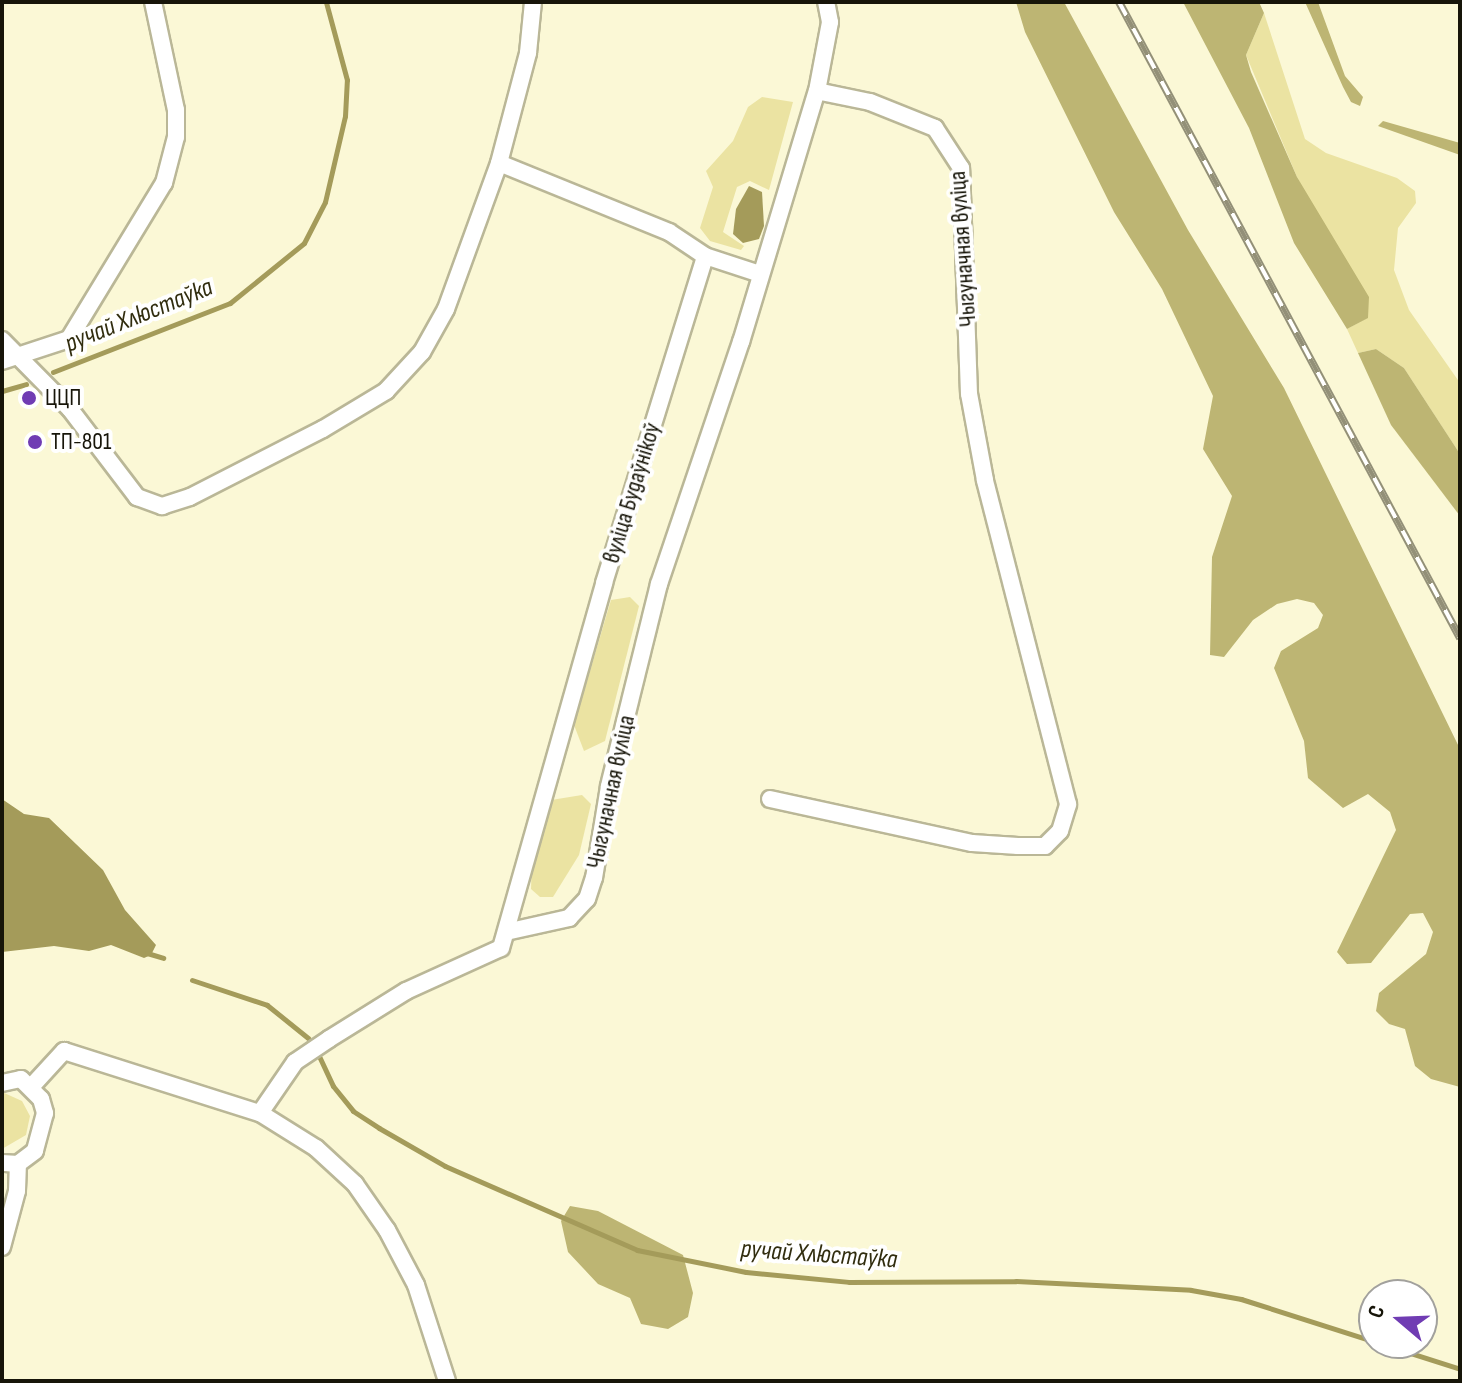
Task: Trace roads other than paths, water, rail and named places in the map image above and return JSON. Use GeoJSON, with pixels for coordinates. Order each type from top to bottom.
{"type":"FeatureCollection","features":[{"type":"Feature","properties":{"kind":"street"},"geometry":{"type":"LineString","coordinates":[[8,357],[69,339],[164,183],[176,137],[176,110],[153,2]]}},
{"type":"Feature","properties":{"kind":"street"},"geometry":{"type":"LineString","coordinates":[[2,340],[8,357],[70,409],[137,497],[162,506],[190,497],[323,429],[386,391],[422,352],[446,309],[499,163],[528,53],[533,2]]}},
{"type":"Feature","properties":{"kind":"street"},"geometry":{"type":"LineString","coordinates":[[817,91],[830,22],[826,2]]}},
{"type":"Feature","properties":{"kind":"street","name":"Чыгуначная вуліца"},"geometry":{"type":"LineString","coordinates":[[260,1113],[295,1062],[406,991],[504,940],[569,918],[587,899],[609,786],[659,584],[817,91],[870,102],[935,128],[961,168],[969,394],[985,480],[1068,804],[1060,831],[1045,846],[1018,846],[972,843],[770,799]]}},
{"type":"Feature","properties":{"kind":"street"},"geometry":{"type":"LineString","coordinates":[[499,163],[669,232],[705,256],[760,274]]}},
{"type":"Feature","properties":{"kind":"street","name":"вуліца Будаўнікоў"},"geometry":{"type":"LineString","coordinates":[[504,940],[604,583],[705,256]]}},
{"type":"Feature","properties":{"kind":"street"},"geometry":{"type":"LineString","coordinates":[[31,1087],[64,1051],[260,1113],[316,1148],[355,1184],[416,1285],[447,1381]]}},
{"type":"Feature","properties":{"kind":"street"},"geometry":{"type":"LineString","coordinates":[[2,1083],[21,1079],[31,1087],[45,1113],[44,1129],[35,1151],[10,1164],[17,1191],[2,1247]]}},
{"type":"Feature","properties":{"kind":"waterway","name":"ручай Хлюстаўка"},"geometry":{"type":"LineString","coordinates":[[53,372],[230,303],[304,243],[325,202],[345,116],[347,80],[326,2]]}},
{"type":"Feature","properties":{"kind":"waterway","name":"ручай Хлюстаўка"},"geometry":{"type":"LineString","coordinates":[[2,391],[26,384]]}},
{"type":"Feature","properties":{"kind":"waterway","name":"ручай Хлюстаўка"},"geometry":{"type":"LineString","coordinates":[[147,953],[163,958]]}},
{"type":"Feature","properties":{"kind":"waterway","name":"ручай Хлюстаўка"},"geometry":{"type":"LineString","coordinates":[[192,980],[267,1005],[308,1038]]}},
{"type":"Feature","properties":{"kind":"waterway","name":"ручай Хлюстаўка"},"geometry":{"type":"LineString","coordinates":[[319,1056],[333,1086],[353,1111],[379,1128],[445,1166],[637,1250],[746,1272],[849,1282],[1016,1281],[1191,1290],[1241,1299],[1460,1369]]}},
{"type":"Feature","properties":{"kind":"railway"},"geometry":{"type":"LineString","coordinates":[[1119,2],[1460,638]]}},
{"type":"Feature","properties":{"kind":"place","name":"ЦЦП"},"geometry":{"type":"Point","coordinates":[29,398]}},
{"type":"Feature","properties":{"kind":"place","name":"ТП-801"},"geometry":{"type":"Point","coordinates":[35,442]}}]}
